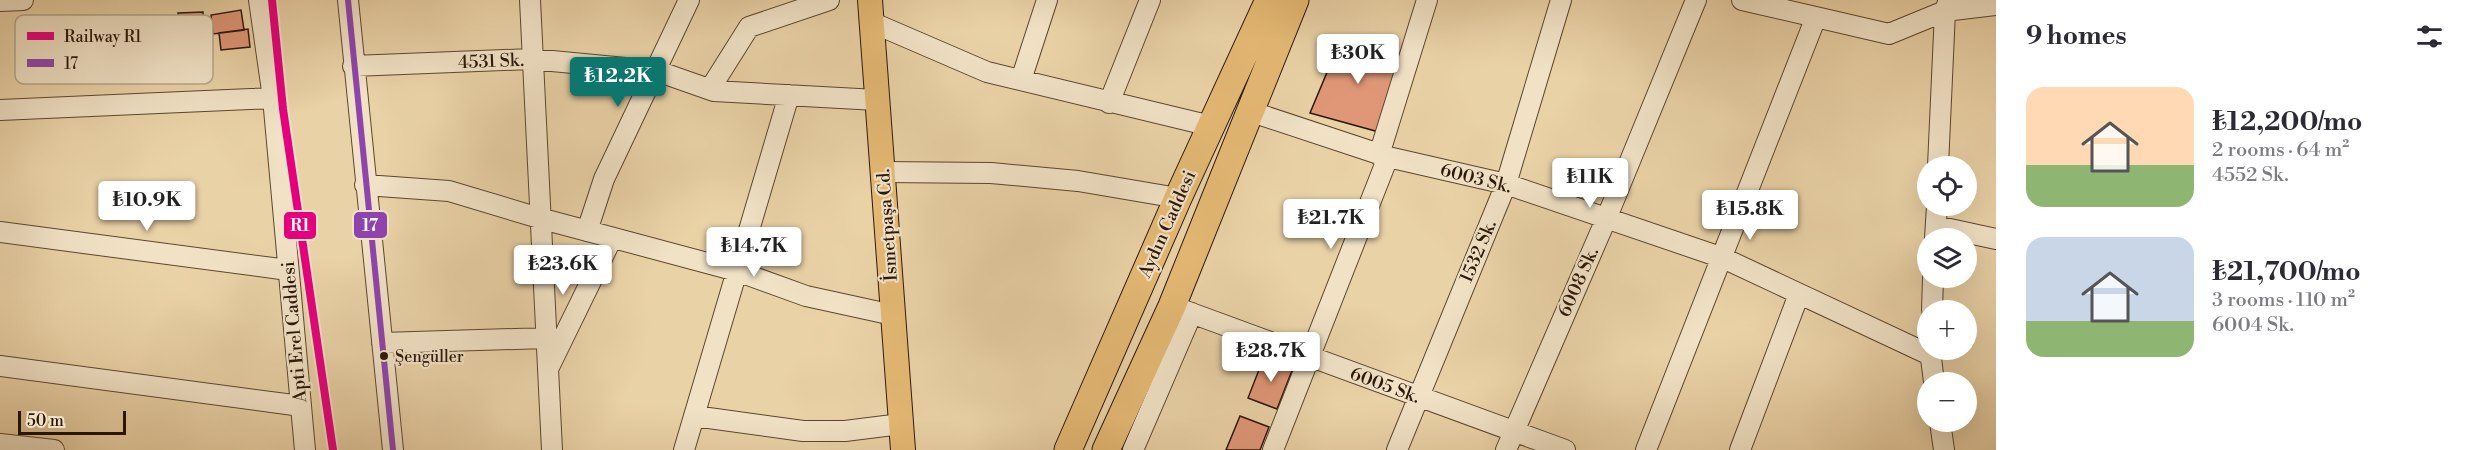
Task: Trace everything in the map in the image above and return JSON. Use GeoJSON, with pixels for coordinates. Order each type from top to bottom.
{"type":"FeatureCollection","features":[{"type":"Feature","properties":{"kind":"highway","name":"Aydın Caddesi"},"geometry":{"type":"LineString","coordinates":[[1068,450],[1178,198],[1269,0]]}},
{"type":"Feature","properties":{"kind":"highway","name":"Aydın Caddesi"},"geometry":{"type":"LineString","coordinates":[[1106,450],[1182,310],[1249,111],[1295,0]]}},
{"type":"Feature","properties":{"kind":"main road","name":"İsmetpaşa Cd."},"geometry":{"type":"LineString","coordinates":[[870,11],[903,450]]}},
{"type":"Feature","properties":{"kind":"street"},"geometry":{"type":"LineString","coordinates":[[0,1],[23,0]]}},
{"type":"Feature","properties":{"kind":"street","name":"Apti Erel Caddesi"},"geometry":{"type":"LineString","coordinates":[[259,0],[273,98],[305,450]]}},
{"type":"Feature","properties":{"kind":"street"},"geometry":{"type":"LineString","coordinates":[[346,0],[393,450]]}},
{"type":"Feature","properties":{"kind":"street"},"geometry":{"type":"LineString","coordinates":[[352,60],[518,52],[519,0]]}},
{"type":"Feature","properties":{"kind":"street"},"geometry":{"type":"LineString","coordinates":[[530,0],[531,59],[552,450]]}},
{"type":"Feature","properties":{"kind":"street"},"geometry":{"type":"LineString","coordinates":[[587,231],[604,179],[657,71],[688,0]]}},
{"type":"Feature","properties":{"kind":"street"},"geometry":{"type":"LineString","coordinates":[[710,89],[749,27],[829,0]]}},
{"type":"Feature","properties":{"kind":"street"},"geometry":{"type":"LineString","coordinates":[[1021,80],[1047,0]]}},
{"type":"Feature","properties":{"kind":"street"},"geometry":{"type":"LineString","coordinates":[[1109,102],[1150,0]]}},
{"type":"Feature","properties":{"kind":"street"},"geometry":{"type":"LineString","coordinates":[[1273,450],[1384,156],[1427,0]]}},
{"type":"Feature","properties":{"kind":"street","name":"1532 Sk."},"geometry":{"type":"LineString","coordinates":[[1397,450],[1417,396],[1506,184],[1561,0]]}},
{"type":"Feature","properties":{"kind":"street","name":"6008 Sk."},"geometry":{"type":"LineString","coordinates":[[1506,450],[1512,431],[1607,217],[1696,0]]}},
{"type":"Feature","properties":{"kind":"street"},"geometry":{"type":"LineString","coordinates":[[1742,0],[1889,34],[1947,5],[1996,5]]}},
{"type":"Feature","properties":{"kind":"street"},"geometry":{"type":"LineString","coordinates":[[1939,156],[1947,5]]}},
{"type":"Feature","properties":{"kind":"street"},"geometry":{"type":"LineString","coordinates":[[870,11],[987,72],[1211,126]]}},
{"type":"Feature","properties":{"kind":"street"},"geometry":{"type":"LineString","coordinates":[[1646,450],[1816,17]]}},
{"type":"Feature","properties":{"kind":"street","name":"4531 Sk."},"geometry":{"type":"LineString","coordinates":[[352,60],[531,59],[657,71],[710,89],[877,100]]}},
{"type":"Feature","properties":{"kind":"street"},"geometry":{"type":"LineString","coordinates":[[684,450],[789,95]]}},
{"type":"Feature","properties":{"kind":"street"},"geometry":{"type":"LineString","coordinates":[[0,110],[273,98]]}},
{"type":"Feature","properties":{"kind":"street","name":"6003 Sk."},"geometry":{"type":"LineString","coordinates":[[1249,111],[1384,156],[1506,184],[1607,217],[1723,258],[1917,346]]}},
{"type":"Feature","properties":{"kind":"street"},"geometry":{"type":"LineString","coordinates":[[883,172],[991,173],[1078,182],[1178,198]]}},
{"type":"Feature","properties":{"kind":"street"},"geometry":{"type":"LineString","coordinates":[[365,185],[449,191],[539,218],[737,271],[806,296],[893,315]]}},
{"type":"Feature","properties":{"kind":"street"},"geometry":{"type":"LineString","coordinates":[[0,232],[288,270]]}},
{"type":"Feature","properties":{"kind":"street"},"geometry":{"type":"LineString","coordinates":[[1977,236],[1996,238]]}},
{"type":"Feature","properties":{"kind":"street"},"geometry":{"type":"LineString","coordinates":[[547,370],[612,238]]}},
{"type":"Feature","properties":{"kind":"street"},"geometry":{"type":"LineString","coordinates":[[1740,450],[1799,294]]}},
{"type":"Feature","properties":{"kind":"street"},"geometry":{"type":"LineString","coordinates":[[1132,450],[1182,310]]}},
{"type":"Feature","properties":{"kind":"street","name":"6005 Sk."},"geometry":{"type":"LineString","coordinates":[[1182,310],[1565,450]]}},
{"type":"Feature","properties":{"kind":"street"},"geometry":{"type":"LineString","coordinates":[[382,343],[546,338]]}},
{"type":"Feature","properties":{"kind":"street"},"geometry":{"type":"LineString","coordinates":[[0,366],[301,406]]}},
{"type":"Feature","properties":{"kind":"street"},"geometry":{"type":"LineString","coordinates":[[694,416],[803,431],[845,431],[901,424]]}},
{"type":"Feature","properties":{"kind":"street"},"geometry":{"type":"LineString","coordinates":[[1944,432],[1950,449]]}},
{"type":"Feature","properties":{"kind":"street"},"geometry":{"type":"LineString","coordinates":[[0,444],[54,450]]}},
{"type":"Feature","properties":{"kind":"building"},"geometry":{"type":"Polygon","coordinates":[[[241,10],[244,30],[213,34],[213,15],[211,15],[241,10]]]}},
{"type":"Feature","properties":{"kind":"building"},"geometry":{"type":"Polygon","coordinates":[[[203,12],[203,15],[178,15],[178,13],[203,12]]]}},
{"type":"Feature","properties":{"kind":"building"},"geometry":{"type":"Polygon","coordinates":[[[248,29],[250,47],[221,50],[219,33],[248,29]]]}},
{"type":"Feature","properties":{"kind":"building"},"geometry":{"type":"Polygon","coordinates":[[[1341,39],[1401,54],[1379,132],[1310,113],[1341,39]]]}},
{"type":"Feature","properties":{"kind":"building"},"geometry":{"type":"Polygon","coordinates":[[[1264,357],[1293,368],[1277,409],[1248,398],[1264,357]]]}},
{"type":"Feature","properties":{"kind":"building"},"geometry":{"type":"Polygon","coordinates":[[[1240,416],[1269,427],[1260,450],[1226,450],[1240,416]]]}},
{"type":"Feature","properties":{"kind":"rail line","name":"R1"},"geometry":{"type":"LineString","coordinates":[[272,0],[283,109],[333,450]]}},
{"type":"Feature","properties":{"kind":"transit line","name":"17"},"geometry":{"type":"LineString","coordinates":[[348,0],[393,450]]}},
{"type":"Feature","properties":{"kind":"place","name":"Şengüller"},"geometry":{"type":"Point","coordinates":[384,356]}}]}
